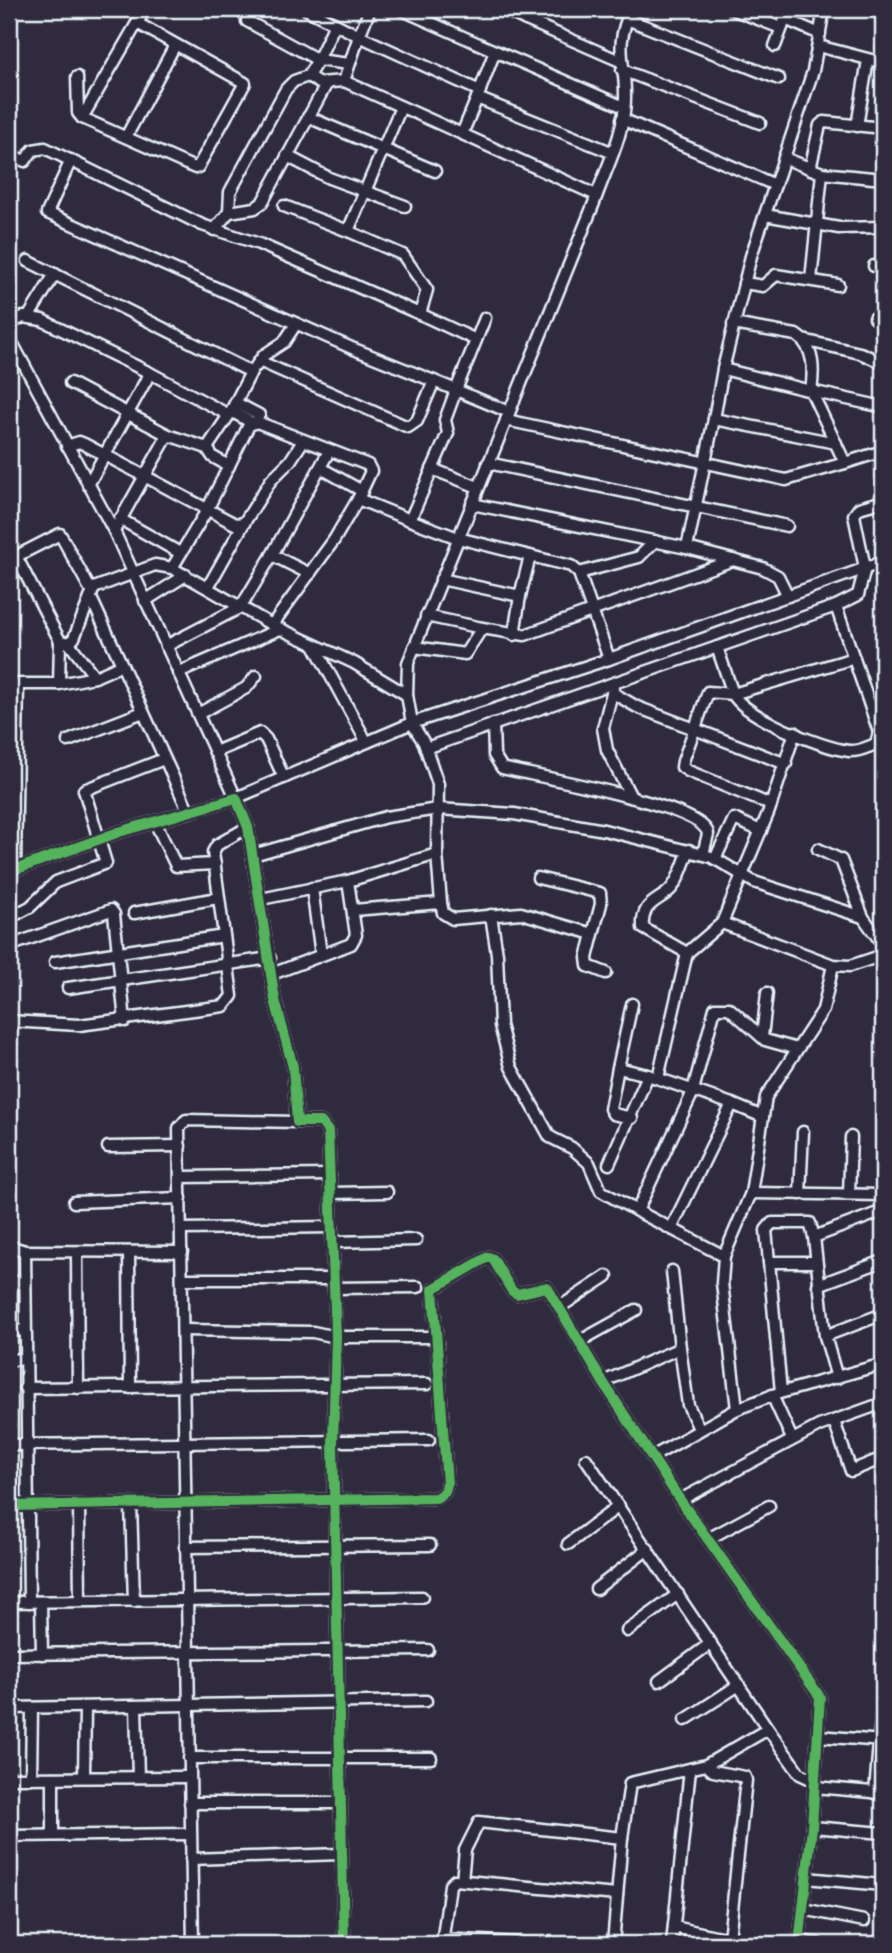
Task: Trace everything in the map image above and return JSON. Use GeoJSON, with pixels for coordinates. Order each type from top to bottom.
{"type":"FeatureCollection","features":[{"type":"Feature","properties":{"kind":"street"},"geometry":{"type":"LineString","coordinates":[[82,118],[145,9]]}},
{"type":"Feature","properties":{"kind":"street"},"geometry":{"type":"LineString","coordinates":[[249,9],[247,21],[318,60],[349,64]]}},
{"type":"Feature","properties":{"kind":"street"},"geometry":{"type":"LineString","coordinates":[[306,9],[479,94],[611,152]]}},
{"type":"Feature","properties":{"kind":"street"},"geometry":{"type":"LineString","coordinates":[[344,81],[370,9]]}},
{"type":"Feature","properties":{"kind":"street"},"geometry":{"type":"LineString","coordinates":[[400,9],[624,107]]}},
{"type":"Feature","properties":{"kind":"street"},"geometry":{"type":"LineString","coordinates":[[503,9],[621,65],[760,123]]}},
{"type":"Feature","properties":{"kind":"street"},"geometry":{"type":"LineString","coordinates":[[526,20],[531,9]]}},
{"type":"Feature","properties":{"kind":"street"},"geometry":{"type":"LineString","coordinates":[[617,9],[779,79]]}},
{"type":"Feature","properties":{"kind":"street"},"geometry":{"type":"LineString","coordinates":[[732,9],[785,19],[820,34]]}},
{"type":"Feature","properties":{"kind":"street"},"geometry":{"type":"LineString","coordinates":[[687,548],[733,324],[765,215],[813,71],[824,9]]}},
{"type":"Feature","properties":{"kind":"street"},"geometry":{"type":"LineString","coordinates":[[875,9],[883,10]]}},
{"type":"Feature","properties":{"kind":"street"},"geometry":{"type":"LineString","coordinates":[[593,934],[521,914],[448,918],[442,903],[438,854],[438,783],[425,745],[412,723],[407,695],[408,663],[611,152],[624,107],[621,33],[629,14]]}},
{"type":"Feature","properties":{"kind":"street"},"geometry":{"type":"LineString","coordinates":[[775,46],[785,19]]}},
{"type":"Feature","properties":{"kind":"street"},"geometry":{"type":"LineString","coordinates":[[76,77],[78,113],[82,118],[198,167],[245,88],[245,83],[137,23]]}},
{"type":"Feature","properties":{"kind":"street"},"geometry":{"type":"LineString","coordinates":[[214,230],[229,212],[230,192],[286,89],[294,81],[308,76],[335,24]]}},
{"type":"Feature","properties":{"kind":"street"},"geometry":{"type":"LineString","coordinates":[[126,137],[175,45]]}},
{"type":"Feature","properties":{"kind":"street"},"geometry":{"type":"LineString","coordinates":[[818,46],[883,62]]}},
{"type":"Feature","properties":{"kind":"street"},"geometry":{"type":"LineString","coordinates":[[462,134],[495,51]]}},
{"type":"Feature","properties":{"kind":"street"},"geometry":{"type":"LineString","coordinates":[[857,126],[868,60]]}},
{"type":"Feature","properties":{"kind":"street"},"geometry":{"type":"LineString","coordinates":[[308,76],[318,83],[344,81],[596,195]]}},
{"type":"Feature","properties":{"kind":"street"},"geometry":{"type":"LineString","coordinates":[[229,212],[255,208],[262,203],[327,83]]}},
{"type":"Feature","properties":{"kind":"street"},"geometry":{"type":"LineString","coordinates":[[348,232],[401,107]]}},
{"type":"Feature","properties":{"kind":"street"},"geometry":{"type":"LineString","coordinates":[[308,117],[435,171]]}},
{"type":"Feature","properties":{"kind":"street"},"geometry":{"type":"LineString","coordinates":[[622,119],[775,185]]}},
{"type":"Feature","properties":{"kind":"street"},"geometry":{"type":"LineString","coordinates":[[810,169],[820,125],[830,122],[883,128]]}},
{"type":"Feature","properties":{"kind":"street"},"geometry":{"type":"LineString","coordinates":[[9,155],[25,161],[33,150],[45,148],[214,230],[259,244],[475,340]]}},
{"type":"Feature","properties":{"kind":"street"},"geometry":{"type":"LineString","coordinates":[[287,156],[405,206]]}},
{"type":"Feature","properties":{"kind":"street"},"geometry":{"type":"LineString","coordinates":[[784,158],[822,173],[883,179]]}},
{"type":"Feature","properties":{"kind":"street"},"geometry":{"type":"LineString","coordinates":[[71,160],[47,213],[296,324],[456,390],[507,416],[705,464],[794,480],[883,451]]}},
{"type":"Feature","properties":{"kind":"street"},"geometry":{"type":"LineString","coordinates":[[811,280],[822,173]]}},
{"type":"Feature","properties":{"kind":"street"},"geometry":{"type":"LineString","coordinates":[[284,206],[403,255],[427,290],[420,314]]}},
{"type":"Feature","properties":{"kind":"street"},"geometry":{"type":"LineString","coordinates":[[765,215],[817,225],[861,229],[883,227]]}},
{"type":"Feature","properties":{"kind":"street"},"geometry":{"type":"LineString","coordinates":[[27,261],[251,372]]}},
{"type":"Feature","properties":{"kind":"street"},"geometry":{"type":"LineString","coordinates":[[9,324],[29,316],[55,274]]}},
{"type":"Feature","properties":{"kind":"street"},"geometry":{"type":"LineString","coordinates":[[744,283],[763,286],[776,275],[838,285]]}},
{"type":"Feature","properties":{"kind":"street"},"geometry":{"type":"LineString","coordinates":[[29,316],[232,410],[371,467],[360,495],[276,627],[178,673]]}},
{"type":"Feature","properties":{"kind":"street"},"geometry":{"type":"LineString","coordinates":[[410,520],[448,432],[445,419],[485,317]]}},
{"type":"Feature","properties":{"kind":"street"},"geometry":{"type":"LineString","coordinates":[[207,447],[232,410],[251,372],[259,361],[284,342],[296,324]]}},
{"type":"Feature","properties":{"kind":"street"},"geometry":{"type":"LineString","coordinates":[[733,324],[796,335],[803,340],[860,353],[883,363]]}},
{"type":"Feature","properties":{"kind":"street"},"geometry":{"type":"LineString","coordinates":[[9,337],[114,531],[248,827],[275,1000],[293,1067],[297,1122]]}},
{"type":"Feature","properties":{"kind":"street"},"geometry":{"type":"LineString","coordinates":[[803,340],[814,363],[811,391],[845,463]]}},
{"type":"Feature","properties":{"kind":"street"},"geometry":{"type":"LineString","coordinates":[[259,361],[408,427],[417,421],[434,381]]}},
{"type":"Feature","properties":{"kind":"street"},"geometry":{"type":"LineString","coordinates":[[723,369],[883,407]]}},
{"type":"Feature","properties":{"kind":"street"},"geometry":{"type":"LineString","coordinates":[[88,485],[150,373]]}},
{"type":"Feature","properties":{"kind":"street"},"geometry":{"type":"LineString","coordinates":[[70,383],[168,435],[207,447],[213,457],[229,466]]}},
{"type":"Feature","properties":{"kind":"street"},"geometry":{"type":"LineString","coordinates":[[172,568],[256,419]]}},
{"type":"Feature","properties":{"kind":"street"},"geometry":{"type":"LineString","coordinates":[[714,419],[836,443]]}},
{"type":"Feature","properties":{"kind":"street"},"geometry":{"type":"LineString","coordinates":[[114,531],[168,435]]}},
{"type":"Feature","properties":{"kind":"street"},"geometry":{"type":"LineString","coordinates":[[208,587],[271,480],[290,461],[303,441]]}},
{"type":"Feature","properties":{"kind":"street"},"geometry":{"type":"LineString","coordinates":[[67,446],[79,442],[235,524],[244,523]]}},
{"type":"Feature","properties":{"kind":"street"},"geometry":{"type":"LineString","coordinates":[[166,646],[241,607],[329,451]]}},
{"type":"Feature","properties":{"kind":"street"},"geometry":{"type":"LineString","coordinates":[[488,463],[787,526]]}},
{"type":"Feature","properties":{"kind":"street"},"geometry":{"type":"LineString","coordinates":[[321,468],[360,495],[410,520],[458,538],[571,566],[579,573],[609,659]]}},
{"type":"Feature","properties":{"kind":"street"},"geometry":{"type":"LineString","coordinates":[[432,469],[478,487]]}},
{"type":"Feature","properties":{"kind":"street"},"geometry":{"type":"LineString","coordinates":[[425,745],[836,606],[858,595],[865,568],[854,516],[859,508],[883,501]]}},
{"type":"Feature","properties":{"kind":"street"},"geometry":{"type":"LineString","coordinates":[[472,503],[687,548],[763,568],[778,576],[788,596]]}},
{"type":"Feature","properties":{"kind":"street"},"geometry":{"type":"LineString","coordinates":[[120,519],[180,553]]}},
{"type":"Feature","properties":{"kind":"street"},"geometry":{"type":"LineString","coordinates":[[96,677],[65,642],[13,558],[60,534],[92,593],[189,812]]}},
{"type":"Feature","properties":{"kind":"street"},"geometry":{"type":"LineString","coordinates":[[579,573],[639,557],[655,541]]}},
{"type":"Feature","properties":{"kind":"street"},"geometry":{"type":"LineString","coordinates":[[272,555],[310,574]]}},
{"type":"Feature","properties":{"kind":"street"},"geometry":{"type":"LineString","coordinates":[[514,635],[530,556]]}},
{"type":"Feature","properties":{"kind":"street"},"geometry":{"type":"LineString","coordinates":[[426,617],[525,635],[733,560]]}},
{"type":"Feature","properties":{"kind":"street"},"geometry":{"type":"LineString","coordinates":[[122,665],[96,677],[59,684],[13,684],[12,871],[98,840],[236,799],[412,723],[609,659],[883,562]]}},
{"type":"Feature","properties":{"kind":"street"},"geometry":{"type":"LineString","coordinates":[[65,642],[74,638],[92,593],[155,565],[172,568],[186,575],[276,627],[354,663],[407,695]]}},
{"type":"Feature","properties":{"kind":"street"},"geometry":{"type":"LineString","coordinates":[[145,601],[186,575]]}},
{"type":"Feature","properties":{"kind":"street"},"geometry":{"type":"LineString","coordinates":[[441,579],[520,596]]}},
{"type":"Feature","properties":{"kind":"street"},"geometry":{"type":"LineString","coordinates":[[836,606],[879,732],[876,744],[883,754]]}},
{"type":"Feature","properties":{"kind":"street"},"geometry":{"type":"LineString","coordinates":[[414,647],[465,654],[482,628]]}},
{"type":"Feature","properties":{"kind":"street"},"geometry":{"type":"LineString","coordinates":[[59,684],[65,642]]}},
{"type":"Feature","properties":{"kind":"street"},"geometry":{"type":"LineString","coordinates":[[314,645],[366,741]]}},
{"type":"Feature","properties":{"kind":"street"},"geometry":{"type":"LineString","coordinates":[[717,647],[733,694],[742,708],[795,732],[851,751],[876,744]]}},
{"type":"Feature","properties":{"kind":"street"},"geometry":{"type":"LineString","coordinates":[[771,804],[682,767],[708,692],[733,694],[854,658]]}},
{"type":"Feature","properties":{"kind":"street"},"geometry":{"type":"LineString","coordinates":[[198,714],[246,688],[256,676]]}},
{"type":"Feature","properties":{"kind":"street"},"geometry":{"type":"LineString","coordinates":[[615,682],[603,727],[607,750],[631,797]]}},
{"type":"Feature","properties":{"kind":"street"},"geometry":{"type":"LineString","coordinates":[[612,693],[628,704],[786,764]]}},
{"type":"Feature","properties":{"kind":"street"},"geometry":{"type":"LineString","coordinates":[[68,741],[143,712]]}},
{"type":"Feature","properties":{"kind":"street"},"geometry":{"type":"LineString","coordinates":[[493,724],[494,755],[502,768],[631,797],[705,824],[708,834],[703,854]]}},
{"type":"Feature","properties":{"kind":"street"},"geometry":{"type":"LineString","coordinates":[[609,1164],[653,1076],[687,953],[722,923],[744,876],[786,764],[795,732]]}},
{"type":"Feature","properties":{"kind":"street"},"geometry":{"type":"LineString","coordinates":[[215,752],[260,733],[266,739],[284,778]]}},
{"type":"Feature","properties":{"kind":"street"},"geometry":{"type":"LineString","coordinates":[[9,918],[30,907],[56,882],[103,867],[107,858],[98,840],[84,790],[164,759]]}},
{"type":"Feature","properties":{"kind":"street"},"geometry":{"type":"LineString","coordinates":[[253,855],[386,817],[438,809],[514,814],[604,830],[703,854],[744,876],[863,917]]}},
{"type":"Feature","properties":{"kind":"street"},"geometry":{"type":"LineString","coordinates":[[715,859],[734,819],[761,831]]}},
{"type":"Feature","properties":{"kind":"street"},"geometry":{"type":"LineString","coordinates":[[155,822],[176,866],[215,864]]}},
{"type":"Feature","properties":{"kind":"street"},"geometry":{"type":"LineString","coordinates":[[9,1021],[63,1025],[125,1021],[224,1006],[232,996],[214,848],[248,827]]}},
{"type":"Feature","properties":{"kind":"street"},"geometry":{"type":"LineString","coordinates":[[818,849],[841,860],[863,917],[883,945]]}},
{"type":"Feature","properties":{"kind":"street"},"geometry":{"type":"LineString","coordinates":[[687,953],[643,928],[643,921],[651,902],[669,891],[689,850]]}},
{"type":"Feature","properties":{"kind":"street"},"geometry":{"type":"LineString","coordinates":[[261,900],[348,881],[438,854]]}},
{"type":"Feature","properties":{"kind":"street"},"geometry":{"type":"LineString","coordinates":[[538,878],[600,893],[601,904],[588,966],[606,973]]}},
{"type":"Feature","properties":{"kind":"street"},"geometry":{"type":"LineString","coordinates":[[272,974],[355,940],[354,910],[348,881]]}},
{"type":"Feature","properties":{"kind":"street"},"geometry":{"type":"LineString","coordinates":[[312,888],[321,955]]}},
{"type":"Feature","properties":{"kind":"street"},"geometry":{"type":"LineString","coordinates":[[134,914],[218,898]]}},
{"type":"Feature","properties":{"kind":"street"},"geometry":{"type":"LineString","coordinates":[[354,910],[442,903]]}},
{"type":"Feature","properties":{"kind":"street"},"geometry":{"type":"LineString","coordinates":[[9,946],[111,910],[114,914],[119,951],[125,1021]]}},
{"type":"Feature","properties":{"kind":"street"},"geometry":{"type":"LineString","coordinates":[[491,915],[498,954],[500,1025],[511,1067],[550,1137],[572,1148],[589,1163],[601,1191],[724,1256]]}},
{"type":"Feature","properties":{"kind":"street"},"geometry":{"type":"LineString","coordinates":[[722,923],[833,965],[850,966],[883,955]]}},
{"type":"Feature","properties":{"kind":"street"},"geometry":{"type":"LineString","coordinates":[[55,962],[224,936]]}},
{"type":"Feature","properties":{"kind":"street"},"geometry":{"type":"LineString","coordinates":[[68,988],[270,958]]}},
{"type":"Feature","properties":{"kind":"street"},"geometry":{"type":"LineString","coordinates":[[737,1409],[722,1283],[724,1256],[751,1193],[766,1097],[823,1010],[833,965]]}},
{"type":"Feature","properties":{"kind":"street"},"geometry":{"type":"LineString","coordinates":[[762,1037],[767,993]]}},
{"type":"Feature","properties":{"kind":"street"},"geometry":{"type":"LineString","coordinates":[[632,1004],[610,1110],[614,1114],[632,1118]]}},
{"type":"Feature","properties":{"kind":"street"},"geometry":{"type":"LineString","coordinates":[[637,1211],[694,1088],[715,1008],[729,1009],[762,1037],[797,1049]]}},
{"type":"Feature","properties":{"kind":"street"},"geometry":{"type":"LineString","coordinates":[[618,1068],[694,1088],[762,1117]]}},
{"type":"Feature","properties":{"kind":"street"},"geometry":{"type":"LineString","coordinates":[[671,1229],[732,1104]]}},
{"type":"Feature","properties":{"kind":"street"},"geometry":{"type":"LineString","coordinates":[[192,1944],[179,1128],[186,1120],[321,1122],[326,1125],[336,1337],[332,1443],[344,1944]]}},
{"type":"Feature","properties":{"kind":"street"},"geometry":{"type":"LineString","coordinates":[[800,1194],[803,1132]]}},
{"type":"Feature","properties":{"kind":"street"},"geometry":{"type":"LineString","coordinates":[[849,1194],[851,1137]]}},
{"type":"Feature","properties":{"kind":"street"},"geometry":{"type":"LineString","coordinates":[[108,1147],[180,1146]]}},
{"type":"Feature","properties":{"kind":"street"},"geometry":{"type":"LineString","coordinates":[[180,1177],[330,1175]]}},
{"type":"Feature","properties":{"kind":"street"},"geometry":{"type":"LineString","coordinates":[[331,1193],[387,1192]]}},
{"type":"Feature","properties":{"kind":"street"},"geometry":{"type":"LineString","coordinates":[[751,1193],[883,1195]]}},
{"type":"Feature","properties":{"kind":"street"},"geometry":{"type":"LineString","coordinates":[[74,1202],[181,1198]]}},
{"type":"Feature","properties":{"kind":"street"},"geometry":{"type":"LineString","coordinates":[[814,1237],[883,1211]]}},
{"type":"Feature","properties":{"kind":"street"},"geometry":{"type":"LineString","coordinates":[[792,1439],[777,1394],[766,1230],[772,1223],[810,1223],[814,1237],[825,1336],[837,1378]]}},
{"type":"Feature","properties":{"kind":"street"},"geometry":{"type":"LineString","coordinates":[[181,1228],[332,1227]]}},
{"type":"Feature","properties":{"kind":"street"},"geometry":{"type":"LineString","coordinates":[[333,1242],[416,1240]]}},
{"type":"Feature","properties":{"kind":"street"},"geometry":{"type":"LineString","coordinates":[[9,1245],[24,1251],[182,1252]]}},
{"type":"Feature","properties":{"kind":"street"},"geometry":{"type":"LineString","coordinates":[[24,1251],[29,1602]]}},
{"type":"Feature","properties":{"kind":"street"},"geometry":{"type":"LineString","coordinates":[[129,1252],[130,1388]]}},
{"type":"Feature","properties":{"kind":"street"},"geometry":{"type":"LineString","coordinates":[[77,1253],[78,1388]]}},
{"type":"Feature","properties":{"kind":"street"},"geometry":{"type":"LineString","coordinates":[[9,1506],[436,1498],[445,1492],[447,1484],[433,1289],[488,1257],[493,1259],[512,1291],[523,1295],[534,1289],[547,1287],[603,1382],[680,1500],[820,1697],[812,1827],[799,1942],[818,1944]]}},
{"type":"Feature","properties":{"kind":"street"},"geometry":{"type":"LineString","coordinates":[[818,1284],[883,1261]]}},
{"type":"Feature","properties":{"kind":"street"},"geometry":{"type":"LineString","coordinates":[[769,1262],[816,1262]]}},
{"type":"Feature","properties":{"kind":"street"},"geometry":{"type":"LineString","coordinates":[[672,1270],[688,1405],[699,1429]]}},
{"type":"Feature","properties":{"kind":"street"},"geometry":{"type":"LineString","coordinates":[[560,1307],[607,1276]]}},
{"type":"Feature","properties":{"kind":"street"},"geometry":{"type":"LineString","coordinates":[[182,1279],[418,1287]]}},
{"type":"Feature","properties":{"kind":"street"},"geometry":{"type":"LineString","coordinates":[[9,1281],[24,1283]]}},
{"type":"Feature","properties":{"kind":"street"},"geometry":{"type":"LineString","coordinates":[[580,1341],[636,1310]]}},
{"type":"Feature","properties":{"kind":"street"},"geometry":{"type":"LineString","coordinates":[[825,1336],[883,1314]]}},
{"type":"Feature","properties":{"kind":"street"},"geometry":{"type":"LineString","coordinates":[[9,1329],[25,1331]]}},
{"type":"Feature","properties":{"kind":"street"},"geometry":{"type":"LineString","coordinates":[[183,1331],[313,1332],[336,1337],[435,1337]]}},
{"type":"Feature","properties":{"kind":"street"},"geometry":{"type":"LineString","coordinates":[[603,1382],[680,1348]]}},
{"type":"Feature","properties":{"kind":"street"},"geometry":{"type":"LineString","coordinates":[[9,1360],[25,1359]]}},
{"type":"Feature","properties":{"kind":"street"},"geometry":{"type":"LineString","coordinates":[[652,1457],[737,1409],[777,1394],[883,1364]]}},
{"type":"Feature","properties":{"kind":"street"},"geometry":{"type":"LineString","coordinates":[[25,1388],[184,1388],[336,1382],[427,1384]]}},
{"type":"Feature","properties":{"kind":"street"},"geometry":{"type":"LineString","coordinates":[[680,1500],[792,1439],[883,1403]]}},
{"type":"Feature","properties":{"kind":"street"},"geometry":{"type":"LineString","coordinates":[[834,1421],[851,1471],[883,1458]]}},
{"type":"Feature","properties":{"kind":"street"},"geometry":{"type":"LineString","coordinates":[[9,1445],[429,1440]]}},
{"type":"Feature","properties":{"kind":"street"},"geometry":{"type":"LineString","coordinates":[[586,1459],[800,1774],[815,1784],[879,1793],[883,1692]]}},
{"type":"Feature","properties":{"kind":"street"},"geometry":{"type":"LineString","coordinates":[[131,1504],[134,1601]]}},
{"type":"Feature","properties":{"kind":"street"},"geometry":{"type":"LineString","coordinates":[[79,1505],[80,1601]]}},
{"type":"Feature","properties":{"kind":"street"},"geometry":{"type":"LineString","coordinates":[[568,1544],[619,1506]]}},
{"type":"Feature","properties":{"kind":"street"},"geometry":{"type":"LineString","coordinates":[[708,1539],[769,1506]]}},
{"type":"Feature","properties":{"kind":"street"},"geometry":{"type":"LineString","coordinates":[[185,1547],[430,1545]]}},
{"type":"Feature","properties":{"kind":"street"},"geometry":{"type":"LineString","coordinates":[[596,1589],[648,1549]]}},
{"type":"Feature","properties":{"kind":"street"},"geometry":{"type":"LineString","coordinates":[[627,1631],[678,1594]]}},
{"type":"Feature","properties":{"kind":"street"},"geometry":{"type":"LineString","coordinates":[[9,1602],[422,1597]]}},
{"type":"Feature","properties":{"kind":"street"},"geometry":{"type":"LineString","coordinates":[[41,1602],[42,1654]]}},
{"type":"Feature","properties":{"kind":"street"},"geometry":{"type":"LineString","coordinates":[[659,1681],[711,1643]]}},
{"type":"Feature","properties":{"kind":"street"},"geometry":{"type":"LineString","coordinates":[[9,1654],[428,1650]]}},
{"type":"Feature","properties":{"kind":"street"},"geometry":{"type":"LineString","coordinates":[[685,1720],[739,1685]]}},
{"type":"Feature","properties":{"kind":"street"},"geometry":{"type":"LineString","coordinates":[[9,1708],[426,1701]]}},
{"type":"Feature","properties":{"kind":"street"},"geometry":{"type":"LineString","coordinates":[[84,1777],[85,1707]]}},
{"type":"Feature","properties":{"kind":"street"},"geometry":{"type":"LineString","coordinates":[[136,1707],[138,1777]]}},
{"type":"Feature","properties":{"kind":"street"},"geometry":{"type":"LineString","coordinates":[[31,1778],[32,1708]]}},
{"type":"Feature","properties":{"kind":"street"},"geometry":{"type":"LineString","coordinates":[[613,1944],[621,1838],[630,1783],[706,1766],[768,1729]]}},
{"type":"Feature","properties":{"kind":"street"},"geometry":{"type":"LineString","coordinates":[[818,1736],[881,1741]]}},
{"type":"Feature","properties":{"kind":"street"},"geometry":{"type":"LineString","coordinates":[[189,1758],[431,1758]]}},
{"type":"Feature","properties":{"kind":"street"},"geometry":{"type":"LineString","coordinates":[[706,1766],[718,1772],[745,1777],[746,1780],[729,1939]]}},
{"type":"Feature","properties":{"kind":"street"},"geometry":{"type":"LineString","coordinates":[[672,1944],[690,1769]]}},
{"type":"Feature","properties":{"kind":"street"},"geometry":{"type":"LineString","coordinates":[[9,1778],[189,1777]]}},
{"type":"Feature","properties":{"kind":"street"},"geometry":{"type":"LineString","coordinates":[[53,1778],[53,1835]]}},
{"type":"Feature","properties":{"kind":"street"},"geometry":{"type":"LineString","coordinates":[[190,1803],[340,1803]]}},
{"type":"Feature","properties":{"kind":"street"},"geometry":{"type":"LineString","coordinates":[[462,1880],[465,1850],[479,1822],[621,1838]]}},
{"type":"Feature","properties":{"kind":"street"},"geometry":{"type":"LineString","coordinates":[[812,1827],[883,1833]]}},
{"type":"Feature","properties":{"kind":"street"},"geometry":{"type":"LineString","coordinates":[[9,1836],[190,1834]]}},
{"type":"Feature","properties":{"kind":"street"},"geometry":{"type":"LineString","coordinates":[[191,1859],[341,1854]]}},
{"type":"Feature","properties":{"kind":"street"},"geometry":{"type":"LineString","coordinates":[[807,1878],[883,1885]]}},
{"type":"Feature","properties":{"kind":"street"},"geometry":{"type":"LineString","coordinates":[[536,1944],[442,1942],[450,1885],[455,1880],[462,1880],[617,1895]]}},
{"type":"Feature","properties":{"kind":"street"},"geometry":{"type":"LineString","coordinates":[[803,1909],[864,1921]]}},
{"type":"Feature","properties":{"kind":"street"},"geometry":{"type":"LineString","coordinates":[[674,1927],[752,1944]]}},
{"type":"Feature","properties":{"kind":"cycle path"},"geometry":{"type":"LineString","coordinates":[[9,872],[119,832],[236,798],[248,827],[275,1000],[293,1067],[297,1122],[321,1122],[328,1131],[336,1337],[333,1443],[344,1944]]}},
{"type":"Feature","properties":{"kind":"cycle path"},"geometry":{"type":"LineString","coordinates":[[9,1506],[436,1498],[445,1492],[447,1484],[433,1289],[488,1257],[493,1259],[512,1291],[517,1294],[547,1287],[603,1382],[680,1500],[820,1697],[812,1827],[799,1944]]}}]}
